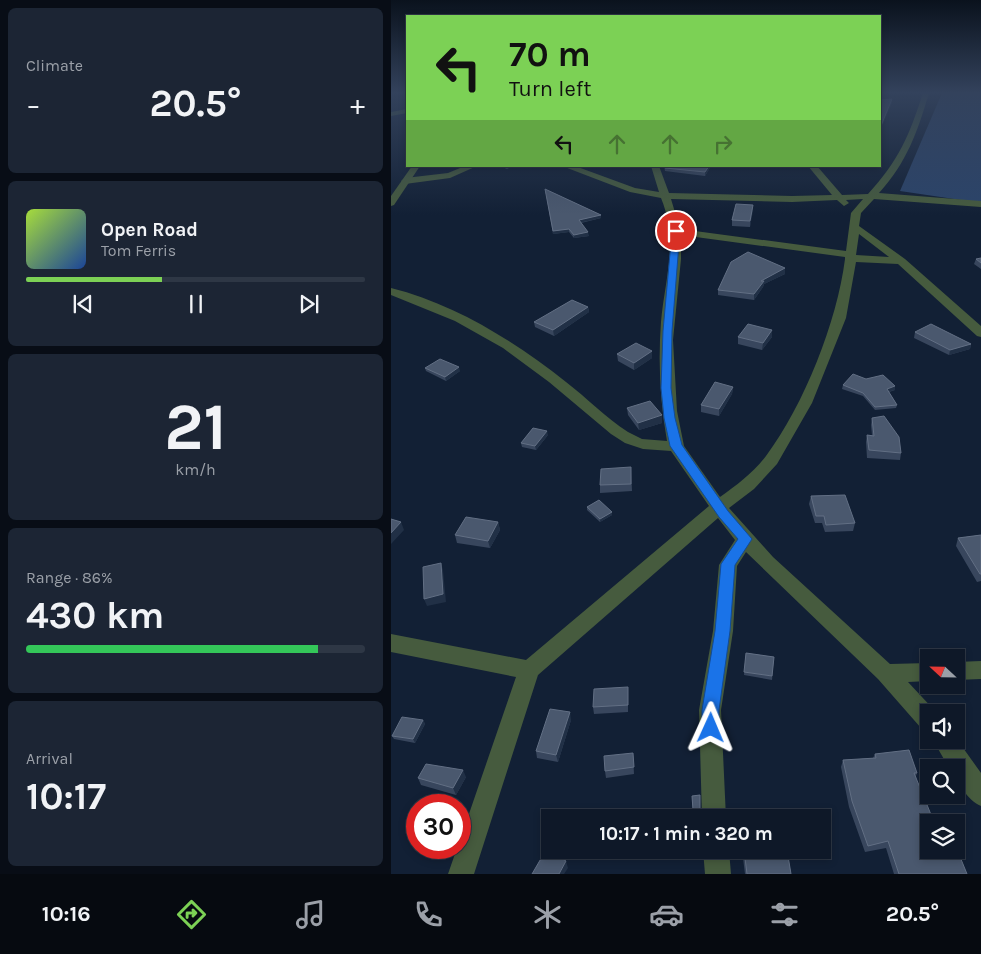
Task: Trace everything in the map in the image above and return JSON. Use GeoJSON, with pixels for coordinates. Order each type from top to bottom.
{"type":"FeatureCollection","features":[{"type":"Feature","properties":{"kind":"street"},"geometry":{"type":"LineString","coordinates":[[461,874],[529,670],[719,507],[748,485],[771,460],[805,403],[840,318],[847,284],[855,220],[871,196],[895,168],[913,134]]}},
{"type":"Feature","properties":{"kind":"street"},"geometry":{"type":"LineString","coordinates":[[391,203],[415,167]]}},
{"type":"Feature","properties":{"kind":"street"},"geometry":{"type":"LineString","coordinates":[[405,181],[450,175],[470,167]]}},
{"type":"Feature","properties":{"kind":"street"},"geometry":{"type":"LineString","coordinates":[[569,167],[639,192],[667,196],[765,199],[871,196],[981,204]]}},
{"type":"Feature","properties":{"kind":"street"},"geometry":{"type":"LineString","coordinates":[[655,167],[667,196],[676,231],[668,316],[666,388],[669,418],[676,446],[719,507],[745,539],[886,673],[920,711]]}},
{"type":"Feature","properties":{"kind":"street"},"geometry":{"type":"LineString","coordinates":[[813,167],[830,185],[855,220],[981,333]]}},
{"type":"Feature","properties":{"kind":"street"},"geometry":{"type":"LineString","coordinates":[[676,231],[850,257],[901,262]]}},
{"type":"Feature","properties":{"kind":"street"},"geometry":{"type":"LineString","coordinates":[[391,291],[435,307],[484,331],[543,370],[610,426],[630,439],[650,445],[676,446]]}},
{"type":"Feature","properties":{"kind":"street"},"geometry":{"type":"LineString","coordinates":[[714,809],[710,710],[723,631],[728,564],[745,539]]}},
{"type":"Feature","properties":{"kind":"street"},"geometry":{"type":"LineString","coordinates":[[391,643],[529,670]]}},
{"type":"Feature","properties":{"kind":"street"},"geometry":{"type":"LineString","coordinates":[[965,671],[981,670]]}},
{"type":"Feature","properties":{"kind":"street"},"geometry":{"type":"LineString","coordinates":[[886,673],[920,672]]}},
{"type":"Feature","properties":{"kind":"street"},"geometry":{"type":"LineString","coordinates":[[950,749],[981,794]]}},
{"type":"Feature","properties":{"kind":"street"},"geometry":{"type":"LineString","coordinates":[[717,859],[718,874]]}},
{"type":"Feature","properties":{"kind":"shaded area"},"geometry":{"type":"Polygon","coordinates":[[[925,134],[981,134],[981,203],[900,191],[925,134]]]}},
{"type":"Feature","properties":{"kind":"building"},"geometry":{"type":"Polygon","coordinates":[[[665,167],[708,167],[705,172],[665,167]]]}},
{"type":"Feature","properties":{"kind":"building"},"geometry":{"type":"Polygon","coordinates":[[[545,189],[601,215],[579,220],[588,232],[574,235],[569,229],[553,231],[545,189]]]}},
{"type":"Feature","properties":{"kind":"building"},"geometry":{"type":"Polygon","coordinates":[[[736,204],[753,205],[750,221],[732,220],[736,204]]]}},
{"type":"Feature","properties":{"kind":"building"},"geometry":{"type":"Polygon","coordinates":[[[748,252],[785,268],[761,281],[764,281],[754,294],[718,290],[731,262],[748,252]]]}},
{"type":"Feature","properties":{"kind":"building"},"geometry":{"type":"Polygon","coordinates":[[[572,300],[588,307],[553,330],[534,322],[572,300]]]}},
{"type":"Feature","properties":{"kind":"building"},"geometry":{"type":"Polygon","coordinates":[[[748,324],[772,330],[763,343],[738,337],[748,324]]]}},
{"type":"Feature","properties":{"kind":"building"},"geometry":{"type":"Polygon","coordinates":[[[931,324],[971,344],[950,350],[915,332],[931,324]]]}},
{"type":"Feature","properties":{"kind":"building"},"geometry":{"type":"Polygon","coordinates":[[[636,343],[652,351],[634,363],[617,354],[636,343]]]}},
{"type":"Feature","properties":{"kind":"building"},"geometry":{"type":"Polygon","coordinates":[[[440,359],[459,367],[445,377],[425,368],[440,359]]]}},
{"type":"Feature","properties":{"kind":"building"},"geometry":{"type":"Polygon","coordinates":[[[853,374],[866,379],[883,375],[895,386],[887,389],[897,405],[875,407],[863,393],[843,385],[853,374]]]}},
{"type":"Feature","properties":{"kind":"building"},"geometry":{"type":"Polygon","coordinates":[[[715,382],[733,387],[719,409],[701,405],[715,382]]]}},
{"type":"Feature","properties":{"kind":"building"},"geometry":{"type":"Polygon","coordinates":[[[650,401],[662,415],[638,423],[627,408],[650,401]]]}},
{"type":"Feature","properties":{"kind":"building"},"geometry":{"type":"Polygon","coordinates":[[[884,416],[899,437],[901,453],[869,450],[867,435],[874,436],[872,418],[884,416]]]}},
{"type":"Feature","properties":{"kind":"building"},"geometry":{"type":"Polygon","coordinates":[[[533,428],[547,431],[535,446],[521,443],[533,428]]]}},
{"type":"Feature","properties":{"kind":"building"},"geometry":{"type":"Polygon","coordinates":[[[631,467],[631,484],[600,485],[601,469],[631,467]]]}},
{"type":"Feature","properties":{"kind":"building"},"geometry":{"type":"Polygon","coordinates":[[[845,495],[855,523],[826,525],[824,516],[816,516],[811,496],[845,495]]]}},
{"type":"Feature","properties":{"kind":"building"},"geometry":{"type":"Polygon","coordinates":[[[599,500],[612,512],[600,519],[587,507],[599,500]]]}},
{"type":"Feature","properties":{"kind":"building"},"geometry":{"type":"Polygon","coordinates":[[[466,517],[498,522],[488,541],[455,535],[466,517]]]}},
{"type":"Feature","properties":{"kind":"building"},"geometry":{"type":"Polygon","coordinates":[[[391,519],[401,522],[391,533],[391,519]]]}},
{"type":"Feature","properties":{"kind":"building"},"geometry":{"type":"Polygon","coordinates":[[[981,535],[981,574],[980,574],[958,538],[981,535]]]}},
{"type":"Feature","properties":{"kind":"building"},"geometry":{"type":"Polygon","coordinates":[[[441,563],[443,594],[424,599],[423,567],[441,563]]]}},
{"type":"Feature","properties":{"kind":"building"},"geometry":{"type":"Polygon","coordinates":[[[746,653],[774,657],[772,676],[744,672],[746,653]]]}},
{"type":"Feature","properties":{"kind":"building"},"geometry":{"type":"Polygon","coordinates":[[[628,687],[628,705],[593,707],[594,689],[628,687]]]}},
{"type":"Feature","properties":{"kind":"building"},"geometry":{"type":"Polygon","coordinates":[[[550,709],[570,712],[556,755],[536,751],[550,709]]]}},
{"type":"Feature","properties":{"kind":"building"},"geometry":{"type":"Polygon","coordinates":[[[402,717],[423,720],[413,739],[392,736],[402,717]]]}},
{"type":"Feature","properties":{"kind":"building"},"geometry":{"type":"Polygon","coordinates":[[[909,750],[917,773],[914,773],[920,788],[920,804],[927,804],[931,814],[920,814],[920,859],[961,859],[967,874],[899,874],[888,841],[868,846],[852,801],[843,760],[876,758],[875,754],[909,750]]]}},
{"type":"Feature","properties":{"kind":"building"},"geometry":{"type":"Polygon","coordinates":[[[633,753],[634,767],[605,771],[604,756],[633,753]]]}},
{"type":"Feature","properties":{"kind":"building"},"geometry":{"type":"Polygon","coordinates":[[[426,764],[463,770],[453,788],[418,778],[426,764]]]}},
{"type":"Feature","properties":{"kind":"building"},"geometry":{"type":"Polygon","coordinates":[[[700,795],[700,809],[693,809],[692,796],[700,795]]]}},
{"type":"Feature","properties":{"kind":"building"},"geometry":{"type":"Polygon","coordinates":[[[541,859],[562,859],[566,861],[559,874],[532,874],[541,859]]]}},
{"type":"Feature","properties":{"kind":"building"},"geometry":{"type":"Polygon","coordinates":[[[745,859],[788,859],[791,874],[747,874],[745,859]]]}},
{"type":"Feature","properties":{"kind":"route"},"geometry":{"type":"LineString","coordinates":[[676,231],[667,331],[666,388],[669,418],[676,446],[723,514],[745,539],[728,564],[723,631],[710,710],[711,728]]}}]}
